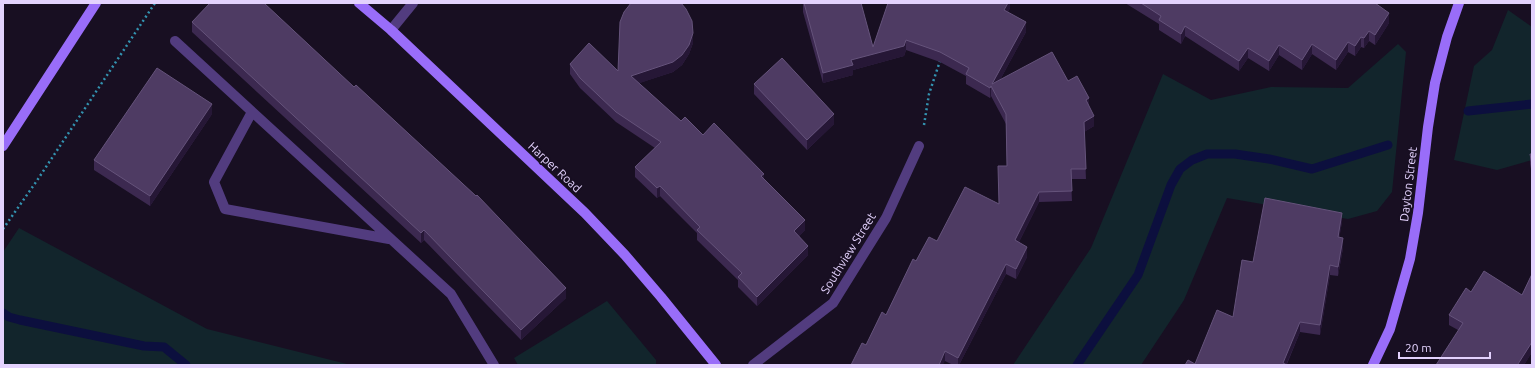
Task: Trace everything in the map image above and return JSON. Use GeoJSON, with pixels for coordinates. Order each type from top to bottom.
{"type":"FeatureCollection","features":[{"type":"Feature","properties":{"kind":"street"},"geometry":{"type":"LineString","coordinates":[[3,146],[96,3]]}},
{"type":"Feature","properties":{"kind":"street","name":"Harper Road"},"geometry":{"type":"LineString","coordinates":[[360,3],[391,30],[585,213],[625,255],[716,365]]}},
{"type":"Feature","properties":{"kind":"street"},"geometry":{"type":"LineString","coordinates":[[391,30],[413,3]]}},
{"type":"Feature","properties":{"kind":"street","name":"Dayton Street"},"geometry":{"type":"LineString","coordinates":[[1373,365],[1390,329],[1410,259],[1418,213],[1428,126],[1435,83],[1445,44],[1459,3]]}},
{"type":"Feature","properties":{"kind":"street"},"geometry":{"type":"LineString","coordinates":[[174,41],[451,294],[494,365]]}},
{"type":"Feature","properties":{"kind":"street"},"geometry":{"type":"LineString","coordinates":[[252,112],[214,182],[225,209],[390,239]]}},
{"type":"Feature","properties":{"kind":"street","name":"Southview Street"},"geometry":{"type":"LineString","coordinates":[[753,365],[833,303],[886,218],[919,146]]}},
{"type":"Feature","properties":{"kind":"path"},"geometry":{"type":"LineString","coordinates":[[3,229],[156,3]]}},
{"type":"Feature","properties":{"kind":"path"},"geometry":{"type":"LineString","coordinates":[[919,146],[929,94],[944,52]]}},
{"type":"Feature","properties":{"kind":"shaded area"},"geometry":{"type":"Polygon","coordinates":[[[1508,10],[1532,27],[1532,160],[1497,170],[1454,160],[1474,66],[1492,50],[1508,10]]]}},
{"type":"Feature","properties":{"kind":"shaded area"},"geometry":{"type":"Polygon","coordinates":[[[1398,44],[1406,52],[1392,192],[1377,211],[1348,219],[1227,198],[1184,300],[1141,365],[1013,365],[1091,248],[1163,74],[1211,100],[1271,87],[1348,88],[1398,44]]]}},
{"type":"Feature","properties":{"kind":"shaded area"},"geometry":{"type":"Polygon","coordinates":[[[19,228],[207,329],[351,365],[3,365],[3,252],[19,228]]]}},
{"type":"Feature","properties":{"kind":"shaded area"},"geometry":{"type":"Polygon","coordinates":[[[607,301],[656,360],[656,365],[518,365],[514,358],[607,301]]]}},
{"type":"Feature","properties":{"kind":"building"},"geometry":{"type":"Polygon","coordinates":[[[210,3],[264,3],[354,87],[356,85],[476,196],[477,195],[566,288],[521,330],[424,230],[421,233],[192,22],[210,3]]]}},
{"type":"Feature","properties":{"kind":"building"},"geometry":{"type":"Polygon","coordinates":[[[631,3],[681,3],[692,21],[693,33],[689,45],[682,55],[673,62],[631,76],[681,121],[685,117],[703,135],[714,123],[764,174],[761,176],[805,220],[794,231],[808,246],[757,297],[738,277],[742,273],[697,230],[700,227],[660,186],[657,188],[635,167],[661,142],[616,112],[580,78],[570,64],[589,43],[618,71],[620,22],[624,12],[631,3]]]}},
{"type":"Feature","properties":{"kind":"building"},"geometry":{"type":"Polygon","coordinates":[[[804,3],[861,3],[873,47],[888,3],[1008,3],[1004,10],[1026,22],[992,84],[1052,52],[1068,81],[1077,76],[1089,98],[1086,100],[1094,116],[1084,122],[1086,169],[1071,169],[1072,191],[1039,192],[1015,240],[1027,247],[1016,269],[1006,264],[958,358],[945,351],[939,365],[851,365],[862,343],[866,345],[882,312],[886,315],[913,259],[916,261],[929,237],[937,241],[965,187],[999,204],[998,166],[1007,166],[1006,114],[991,86],[990,88],[966,74],[969,68],[940,52],[906,40],[904,46],[851,60],[853,65],[823,73],[804,3]]]}},
{"type":"Feature","properties":{"kind":"building"},"geometry":{"type":"Polygon","coordinates":[[[1141,3],[1375,3],[1389,13],[1375,35],[1369,31],[1364,38],[1361,37],[1355,46],[1348,42],[1336,60],[1312,44],[1302,60],[1279,45],[1269,61],[1248,48],[1239,61],[1185,26],[1181,34],[1159,20],[1161,16],[1141,3]]]}},
{"type":"Feature","properties":{"kind":"building"},"geometry":{"type":"Polygon","coordinates":[[[782,58],[834,114],[807,140],[754,84],[782,58]]]}},
{"type":"Feature","properties":{"kind":"building"},"geometry":{"type":"Polygon","coordinates":[[[157,68],[212,104],[150,196],[94,160],[157,68]]]}},
{"type":"Feature","properties":{"kind":"building"},"geometry":{"type":"Polygon","coordinates":[[[1530,154],[1532,154],[1532,165],[1530,154]]]}},
{"type":"Feature","properties":{"kind":"building"},"geometry":{"type":"Polygon","coordinates":[[[1265,198],[1342,213],[1338,237],[1343,238],[1338,267],[1330,265],[1320,325],[1300,322],[1283,363],[1287,365],[1185,365],[1188,360],[1195,364],[1217,310],[1233,317],[1242,260],[1253,262],[1265,198]]]}},
{"type":"Feature","properties":{"kind":"building"},"geometry":{"type":"Polygon","coordinates":[[[1484,271],[1522,295],[1532,274],[1532,342],[1518,364],[1519,365],[1436,365],[1463,323],[1449,315],[1466,288],[1471,292],[1484,271]]]}},
{"type":"Feature","properties":{"kind":"waterway"},"geometry":{"type":"LineString","coordinates":[[1468,111],[1532,104]]}},
{"type":"Feature","properties":{"kind":"waterway"},"geometry":{"type":"LineString","coordinates":[[1077,365],[1138,275],[1171,185],[1180,169],[1192,160],[1207,154],[1235,154],[1269,159],[1312,169],[1388,145]]}},
{"type":"Feature","properties":{"kind":"waterway"},"geometry":{"type":"LineString","coordinates":[[3,313],[9,317],[20,320],[144,346],[164,347],[186,365]]}}]}
